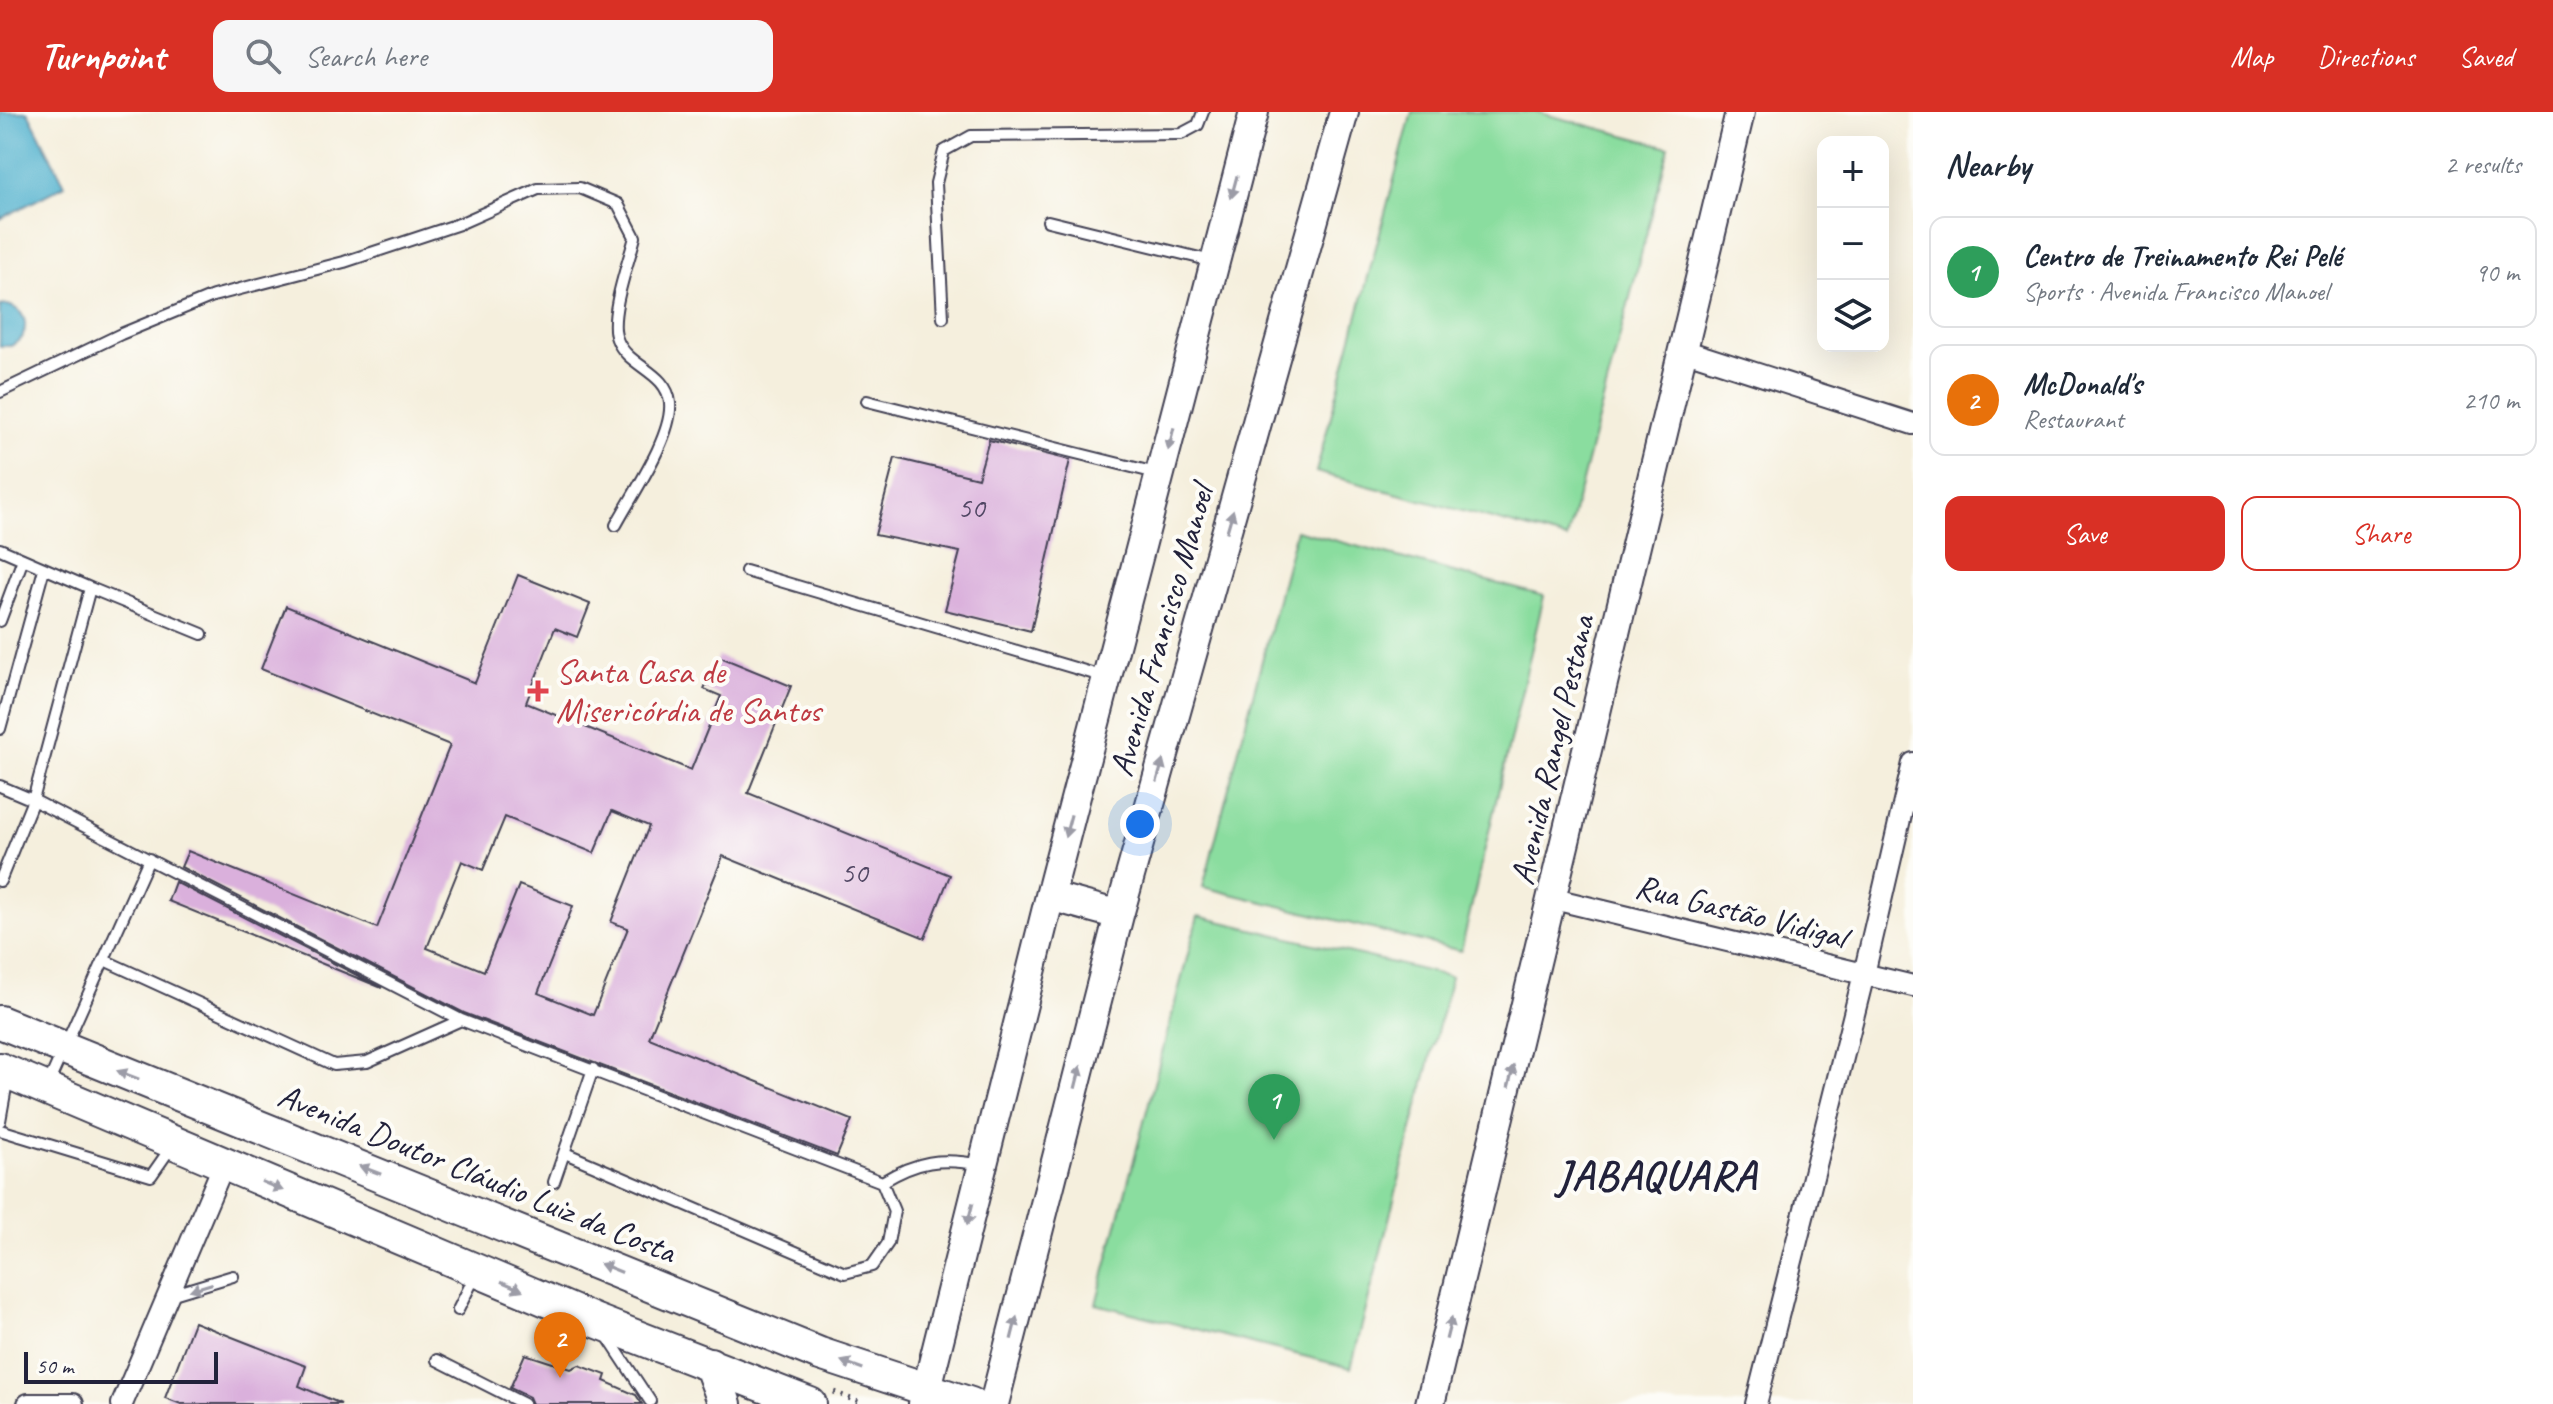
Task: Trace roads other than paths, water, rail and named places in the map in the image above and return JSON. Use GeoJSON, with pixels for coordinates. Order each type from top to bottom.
{"type":"FeatureCollection","features":[{"type":"Feature","properties":{"kind":"main road","name":"Avenida Doutor Cláudio Luiz da Costa"},"geometry":{"type":"LineString","coordinates":[[0,1022],[924,1398],[971,1404]]}},
{"type":"Feature","properties":{"kind":"main road"},"geometry":{"type":"LineString","coordinates":[[4,1071],[476,1272],[810,1404]]}},
{"type":"Feature","properties":{"kind":"main road"},"geometry":{"type":"LineString","coordinates":[[710,1364],[725,1404]]}},
{"type":"Feature","properties":{"kind":"street","name":"Avenida Francisco Manoel"},"geometry":{"type":"LineString","coordinates":[[924,1398],[983,1165],[1057,898],[1107,677],[1254,112]]}},
{"type":"Feature","properties":{"kind":"street","name":"Avenida Francisco Manoel"},"geometry":{"type":"LineString","coordinates":[[994,1404],[1116,914],[1344,112]]}},
{"type":"Feature","properties":{"kind":"street","name":"Avenida Rangel Pestana"},"geometry":{"type":"LineString","coordinates":[[1430,1404],[1554,899],[1740,112]]}},
{"type":"Feature","properties":{"kind":"street"},"geometry":{"type":"LineString","coordinates":[[1683,350],[1913,424]]}},
{"type":"Feature","properties":{"kind":"street"},"geometry":{"type":"LineString","coordinates":[[1756,1404],[1864,974],[1913,763]]}},
{"type":"Feature","properties":{"kind":"street"},"geometry":{"type":"LineString","coordinates":[[1057,898],[1116,914]]}},
{"type":"Feature","properties":{"kind":"street","name":"Rua Gastão Vidigal"},"geometry":{"type":"LineString","coordinates":[[1554,899],[1913,986]]}},
{"type":"Feature","properties":{"kind":"street"},"geometry":{"type":"LineString","coordinates":[[122,1404],[223,1166]]}},
{"type":"Feature","properties":{"kind":"street"},"geometry":{"type":"LineString","coordinates":[[28,1404],[73,1404]]}},
{"type":"Feature","properties":{"kind":"lane"},"geometry":{"type":"LineString","coordinates":[[943,318],[936,183],[944,151],[971,136],[1181,134],[1198,125],[1203,112]]}},
{"type":"Feature","properties":{"kind":"lane"},"geometry":{"type":"LineString","coordinates":[[0,392],[121,334],[213,296],[344,262],[431,234],[538,189],[580,188],[618,204],[635,237],[616,311],[616,338],[630,359],[660,379],[670,402],[666,431],[616,525]]}},
{"type":"Feature","properties":{"kind":"lane"},"geometry":{"type":"LineString","coordinates":[[1048,221],[1214,262]]}},
{"type":"Feature","properties":{"kind":"lane"},"geometry":{"type":"LineString","coordinates":[[867,401],[1162,475]]}},
{"type":"Feature","properties":{"kind":"lane"},"geometry":{"type":"LineString","coordinates":[[0,549],[202,634]]}},
{"type":"Feature","properties":{"kind":"lane"},"geometry":{"type":"LineString","coordinates":[[0,621],[23,559]]}},
{"type":"Feature","properties":{"kind":"lane"},"geometry":{"type":"LineString","coordinates":[[0,729],[44,569]]}},
{"type":"Feature","properties":{"kind":"lane"},"geometry":{"type":"LineString","coordinates":[[746,571],[1107,677]]}},
{"type":"Feature","properties":{"kind":"lane"},"geometry":{"type":"LineString","coordinates":[[0,881],[33,800],[90,588]]}},
{"type":"Feature","properties":{"kind":"lane"},"geometry":{"type":"LineString","coordinates":[[0,786],[33,800],[461,1020],[882,1182],[894,1211],[888,1243],[872,1266],[845,1273],[565,1153]]}},
{"type":"Feature","properties":{"kind":"lane"},"geometry":{"type":"LineString","coordinates":[[46,1089],[149,859]]}},
{"type":"Feature","properties":{"kind":"lane"},"geometry":{"type":"LineString","coordinates":[[104,960],[334,1065],[367,1062],[461,1020]]}},
{"type":"Feature","properties":{"kind":"lane"},"geometry":{"type":"LineString","coordinates":[[554,1182],[593,1069]]}},
{"type":"Feature","properties":{"kind":"lane"},"geometry":{"type":"LineString","coordinates":[[0,1121],[4,1071]]}},
{"type":"Feature","properties":{"kind":"lane"},"geometry":{"type":"LineString","coordinates":[[0,1130],[151,1176],[174,1144]]}},
{"type":"Feature","properties":{"kind":"lane"},"geometry":{"type":"LineString","coordinates":[[882,1182],[913,1163],[964,1161],[983,1165]]}},
{"type":"Feature","properties":{"kind":"lane"},"geometry":{"type":"LineString","coordinates":[[458,1310],[476,1272]]}},
{"type":"Feature","properties":{"kind":"lane"},"geometry":{"type":"LineString","coordinates":[[168,1295],[233,1276]]}},
{"type":"Feature","properties":{"kind":"lane"},"geometry":{"type":"LineString","coordinates":[[596,1321],[650,1401]]}},
{"type":"Feature","properties":{"kind":"lane"},"geometry":{"type":"LineString","coordinates":[[437,1360],[524,1404]]}},
{"type":"Feature","properties":{"kind":"water"},"geometry":{"type":"Polygon","coordinates":[[[0,112],[28,112],[65,185],[0,219],[0,112]]]}},
{"type":"Feature","properties":{"kind":"water"},"geometry":{"type":"Polygon","coordinates":[[[8,305],[21,314],[25,322],[24,332],[22,338],[11,346],[0,346],[0,306],[8,305]]]}},
{"type":"Feature","properties":{"kind":"place","name":"Santa Casa de Misericórdia de Santos"},"geometry":{"type":"Point","coordinates":[538,691]}},
{"type":"Feature","properties":{"kind":"place","name":"Centro de Treinamento Rei Pelé"},"geometry":{"type":"Point","coordinates":[1274,1140]}},
{"type":"Feature","properties":{"kind":"place","name":"McDonald's"},"geometry":{"type":"Point","coordinates":[560,1378]}},
{"type":"Feature","properties":{"kind":"district","name":"JABAQUARA"},"geometry":{"type":"Point","coordinates":[1657,1175]}}]}
